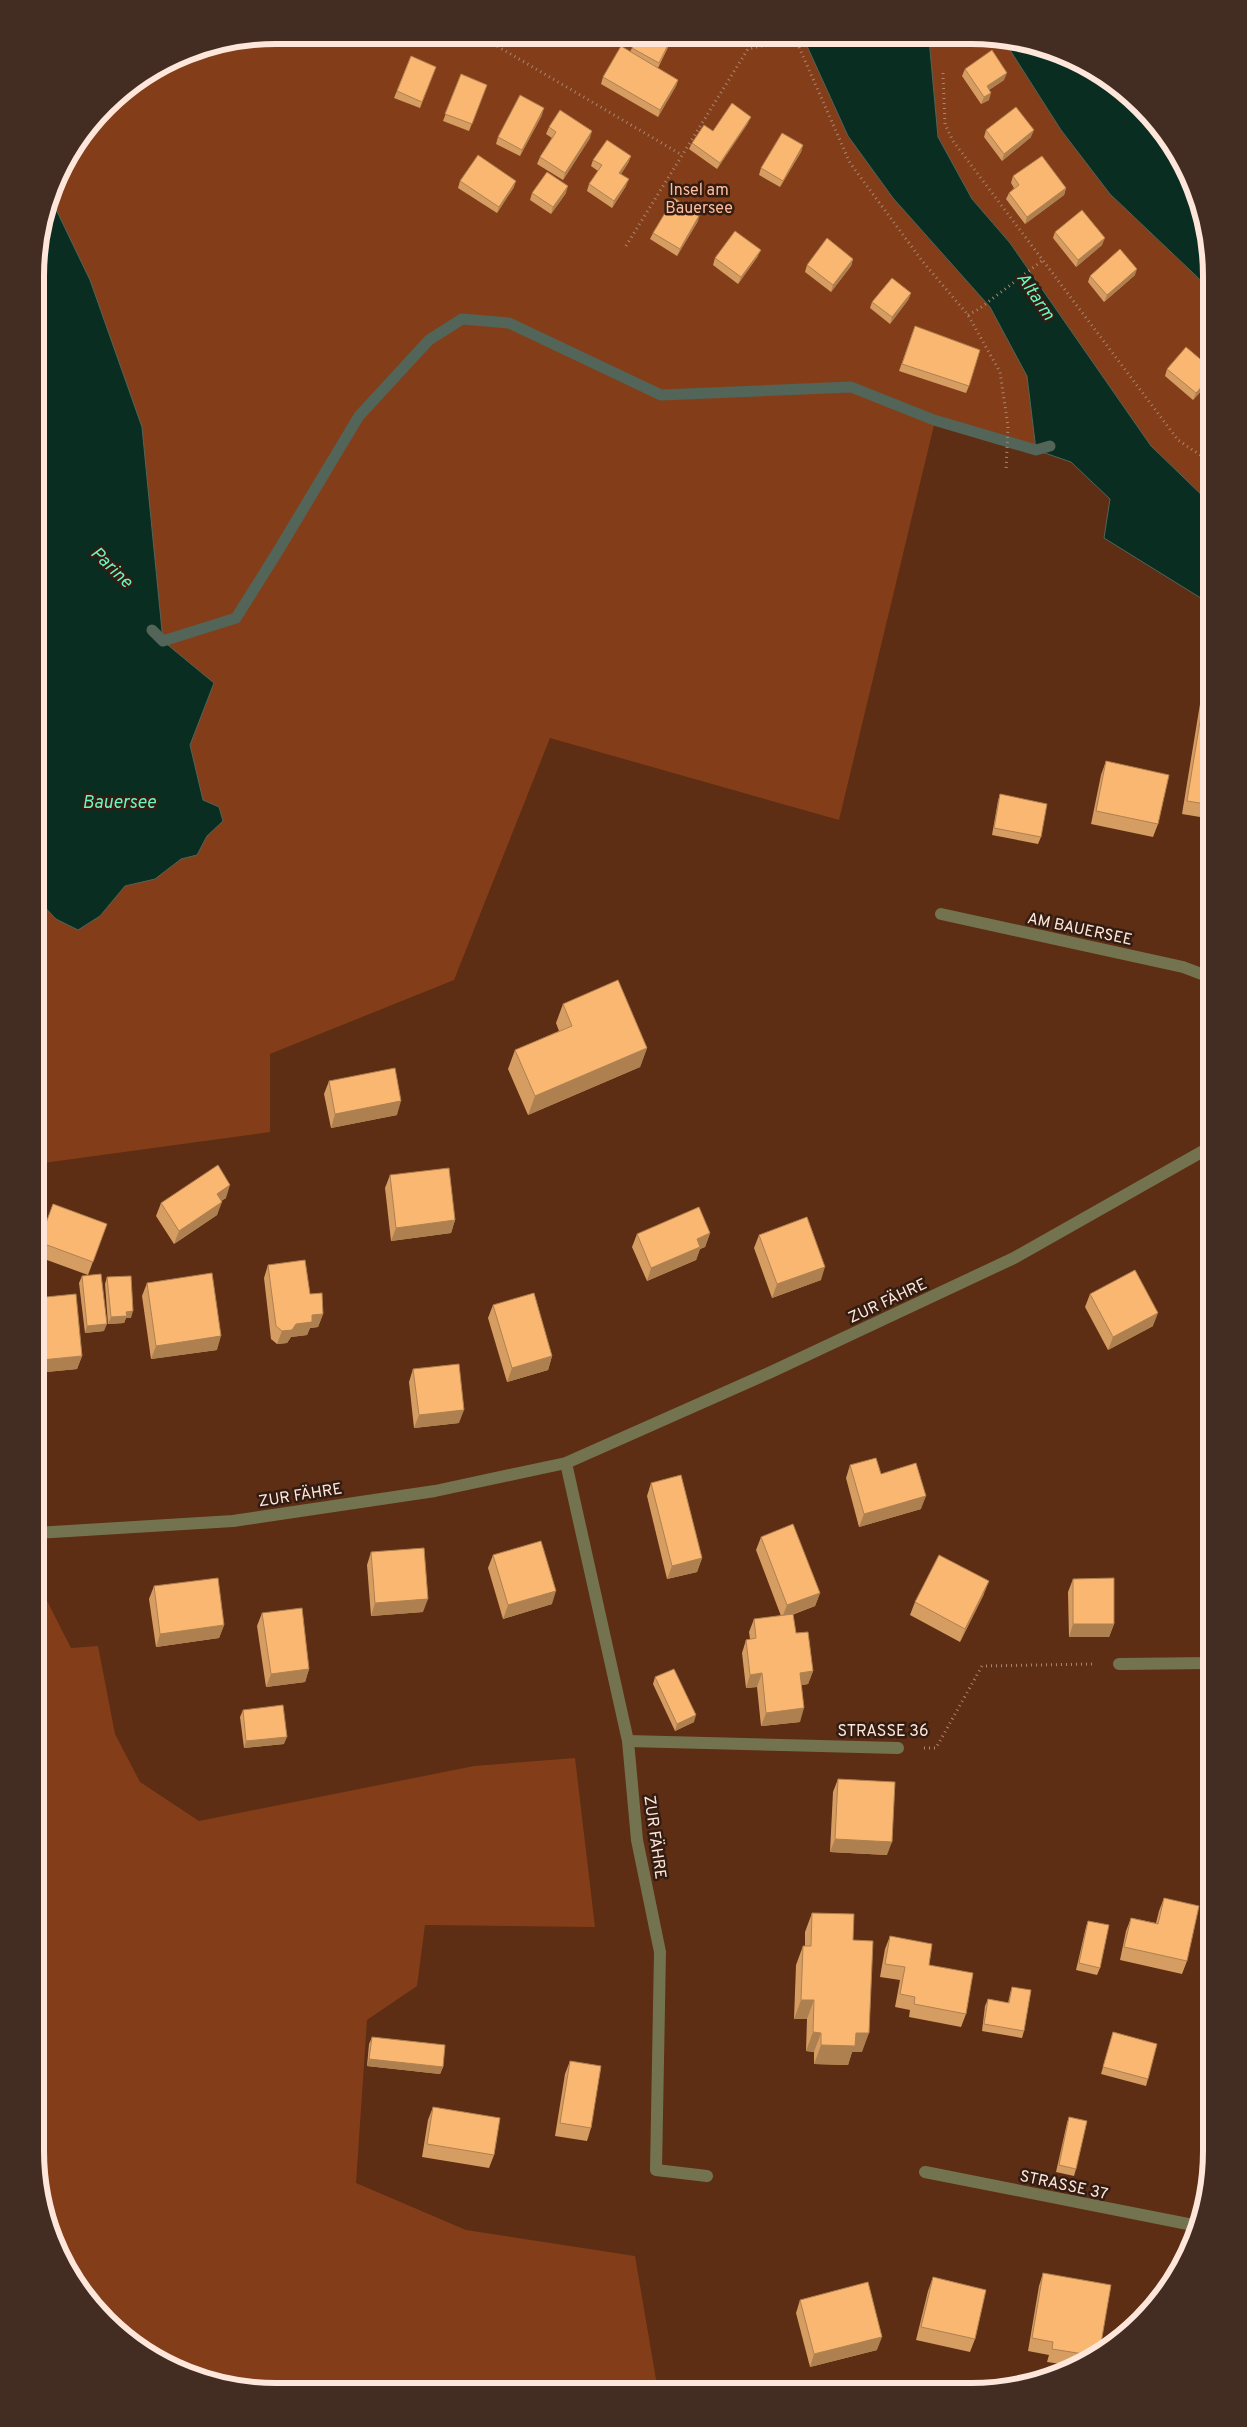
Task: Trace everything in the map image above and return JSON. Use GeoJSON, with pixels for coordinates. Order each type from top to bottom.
{"type":"FeatureCollection","features":[{"type":"Feature","properties":{"kind":"street","name":"AM BAUERSEE"},"geometry":{"type":"LineString","coordinates":[[940,914],[1183,967],[1203,975]]}},
{"type":"Feature","properties":{"kind":"street","name":"ZUR FÄHRE"},"geometry":{"type":"LineString","coordinates":[[44,1532],[233,1521],[435,1491],[566,1464],[1014,1258],[1203,1151]]}},
{"type":"Feature","properties":{"kind":"street","name":"ZUR FÄHRE"},"geometry":{"type":"LineString","coordinates":[[566,1464],[628,1741],[637,1840],[660,1952],[656,2170],[708,2176]]}},
{"type":"Feature","properties":{"kind":"street"},"geometry":{"type":"LineString","coordinates":[[1119,1664],[1203,1663]]}},
{"type":"Feature","properties":{"kind":"street","name":"STRASSE 36"},"geometry":{"type":"LineString","coordinates":[[628,1741],[898,1748]]}},
{"type":"Feature","properties":{"kind":"street","name":"STRASSE 37"},"geometry":{"type":"LineString","coordinates":[[925,2172],[1191,2225]]}},
{"type":"Feature","properties":{"kind":"path"},"geometry":{"type":"LineString","coordinates":[[494,44],[682,155]]}},
{"type":"Feature","properties":{"kind":"path"},"geometry":{"type":"LineString","coordinates":[[626,246],[748,49],[769,44]]}},
{"type":"Feature","properties":{"kind":"path"},"geometry":{"type":"LineString","coordinates":[[797,44],[850,163],[922,262],[968,315],[1000,372],[1008,426],[1006,471]]}},
{"type":"Feature","properties":{"kind":"path"},"geometry":{"type":"LineString","coordinates":[[943,73],[945,124],[953,141],[1178,440],[1203,457]]}},
{"type":"Feature","properties":{"kind":"path"},"geometry":{"type":"LineString","coordinates":[[968,315],[980,309],[1043,260]]}},
{"type":"Feature","properties":{"kind":"path","name":"STRASSE 36"},"geometry":{"type":"LineString","coordinates":[[898,1748],[936,1748],[982,1666],[1119,1664]]}},
{"type":"Feature","properties":{"kind":"green space","name":"Insel am Bauersee"},"geometry":{"type":"Polygon","coordinates":[[[260,44],[810,44],[807,46],[848,136],[893,198],[990,307],[1027,376],[1036,450],[935,421],[839,820],[550,738],[454,980],[270,1054],[270,1132],[44,1163],[44,903],[100,916],[125,886],[155,879],[181,859],[197,855],[207,836],[223,821],[219,807],[203,800],[190,745],[214,683],[163,641],[151,533],[90,280],[55,206],[61,187],[75,160],[92,134],[123,101],[160,75],[201,56],[230,48],[260,44]]]}},
{"type":"Feature","properties":{"kind":"green space"},"geometry":{"type":"Polygon","coordinates":[[[929,44],[987,44],[1008,47],[1061,130],[1110,194],[1203,282],[1203,496],[1151,446],[1010,243],[972,199],[938,137],[929,44]]]}},
{"type":"Feature","properties":{"kind":"green space"},"geometry":{"type":"Polygon","coordinates":[[[44,1595],[71,1648],[98,1646],[115,1734],[140,1782],[199,1821],[474,1766],[575,1758],[595,1927],[425,1925],[417,1986],[367,2020],[356,2183],[466,2230],[635,2256],[657,2383],[260,2383],[230,2379],[187,2366],[160,2352],[134,2335],[101,2304],[83,2280],[61,2240],[48,2197],[44,2167],[44,1595]]]}},
{"type":"Feature","properties":{"kind":"water","name":"Altarm"},"geometry":{"type":"Polygon","coordinates":[[[810,44],[929,44],[938,137],[972,199],[1010,243],[1151,446],[1203,496],[1203,599],[1104,538],[1110,499],[1071,462],[1036,450],[1027,376],[990,307],[893,198],[848,136],[807,46],[810,44]]]}},
{"type":"Feature","properties":{"kind":"water"},"geometry":{"type":"Polygon","coordinates":[[[1008,47],[1046,56],[1087,75],[1113,92],[1146,123],[1164,147],[1186,187],[1199,230],[1203,260],[1203,282],[1110,194],[1061,130],[1008,47]]]}},
{"type":"Feature","properties":{"kind":"water","name":"Bauersee"},"geometry":{"type":"Polygon","coordinates":[[[55,206],[90,280],[142,427],[163,641],[214,683],[190,745],[203,800],[219,807],[223,821],[207,836],[197,855],[181,859],[155,879],[125,886],[100,916],[78,930],[56,919],[44,906],[44,260],[48,230],[55,206]]]}},
{"type":"Feature","properties":{"kind":"building"},"geometry":{"type":"Polygon","coordinates":[[[634,44],[668,44],[659,63],[632,48],[634,44]]]}},
{"type":"Feature","properties":{"kind":"building"},"geometry":{"type":"Polygon","coordinates":[[[621,46],[678,80],[660,110],[603,77],[621,46]]]}},
{"type":"Feature","properties":{"kind":"building"},"geometry":{"type":"Polygon","coordinates":[[[992,50],[1007,73],[987,86],[991,93],[984,97],[965,69],[992,50]]]}},
{"type":"Feature","properties":{"kind":"building"},"geometry":{"type":"Polygon","coordinates":[[[411,56],[436,67],[422,102],[397,91],[411,56]]]}},
{"type":"Feature","properties":{"kind":"building"},"geometry":{"type":"Polygon","coordinates":[[[461,74],[487,85],[472,124],[445,114],[461,74]]]}},
{"type":"Feature","properties":{"kind":"building"},"geometry":{"type":"Polygon","coordinates":[[[520,95],[544,108],[522,150],[498,137],[520,95]]]}},
{"type":"Feature","properties":{"kind":"building"},"geometry":{"type":"Polygon","coordinates":[[[732,103],[751,117],[720,163],[692,143],[704,125],[713,131],[732,103]]]}},
{"type":"Feature","properties":{"kind":"building"},"geometry":{"type":"Polygon","coordinates":[[[1016,107],[1034,130],[1004,154],[986,130],[1016,107]]]}},
{"type":"Feature","properties":{"kind":"building"},"geometry":{"type":"Polygon","coordinates":[[[560,110],[592,131],[565,173],[540,157],[556,132],[549,127],[560,110]]]}},
{"type":"Feature","properties":{"kind":"building"},"geometry":{"type":"Polygon","coordinates":[[[782,133],[803,145],[783,181],[761,168],[782,133]]]}},
{"type":"Feature","properties":{"kind":"building"},"geometry":{"type":"Polygon","coordinates":[[[607,140],[631,156],[619,173],[629,179],[614,201],[589,184],[602,165],[593,160],[607,140]]]}},
{"type":"Feature","properties":{"kind":"building"},"geometry":{"type":"Polygon","coordinates":[[[478,155],[516,181],[499,207],[460,181],[478,155]]]}},
{"type":"Feature","properties":{"kind":"building"},"geometry":{"type":"Polygon","coordinates":[[[1042,156],[1066,188],[1027,217],[1009,193],[1019,185],[1013,176],[1042,156]]]}},
{"type":"Feature","properties":{"kind":"building"},"geometry":{"type":"Polygon","coordinates":[[[547,172],[568,186],[553,207],[532,193],[547,172]]]}},
{"type":"Feature","properties":{"kind":"building"},"geometry":{"type":"Polygon","coordinates":[[[674,198],[700,214],[680,249],[653,233],[674,198]]]}},
{"type":"Feature","properties":{"kind":"building"},"geometry":{"type":"Polygon","coordinates":[[[1082,210],[1105,238],[1078,260],[1055,232],[1082,210]]]}},
{"type":"Feature","properties":{"kind":"building"},"geometry":{"type":"Polygon","coordinates":[[[735,231],[761,250],[741,277],[715,258],[735,231]]]}},
{"type":"Feature","properties":{"kind":"building"},"geometry":{"type":"Polygon","coordinates":[[[827,238],[853,259],[833,285],[807,265],[827,238]]]}},
{"type":"Feature","properties":{"kind":"building"},"geometry":{"type":"Polygon","coordinates":[[[1120,249],[1137,269],[1107,295],[1090,276],[1120,249]]]}},
{"type":"Feature","properties":{"kind":"building"},"geometry":{"type":"Polygon","coordinates":[[[892,278],[911,293],[892,317],[872,302],[892,278]]]}},
{"type":"Feature","properties":{"kind":"building"},"geometry":{"type":"Polygon","coordinates":[[[915,326],[980,350],[969,386],[902,364],[915,326]]]}},
{"type":"Feature","properties":{"kind":"building"},"geometry":{"type":"Polygon","coordinates":[[[1186,347],[1203,361],[1203,385],[1196,393],[1167,369],[1186,347]]]}},
{"type":"Feature","properties":{"kind":"building"},"geometry":{"type":"Polygon","coordinates":[[[1203,703],[1203,804],[1187,801],[1203,703]]]}},
{"type":"Feature","properties":{"kind":"building"},"geometry":{"type":"Polygon","coordinates":[[[1106,761],[1169,775],[1158,824],[1096,811],[1106,761]]]}},
{"type":"Feature","properties":{"kind":"building"},"geometry":{"type":"Polygon","coordinates":[[[1000,794],[1047,804],[1041,837],[994,828],[1000,794]]]}},
{"type":"Feature","properties":{"kind":"building"},"geometry":{"type":"Polygon","coordinates":[[[618,980],[647,1048],[535,1096],[515,1050],[572,1026],[563,1004],[618,980]]]}},
{"type":"Feature","properties":{"kind":"building"},"geometry":{"type":"Polygon","coordinates":[[[395,1068],[401,1101],[335,1114],[329,1081],[395,1068]]]}},
{"type":"Feature","properties":{"kind":"building"},"geometry":{"type":"Polygon","coordinates":[[[218,1165],[230,1185],[217,1194],[222,1202],[179,1231],[161,1203],[218,1165]]]}},
{"type":"Feature","properties":{"kind":"building"},"geometry":{"type":"Polygon","coordinates":[[[449,1168],[455,1220],[396,1228],[390,1175],[449,1168]]]}},
{"type":"Feature","properties":{"kind":"building"},"geometry":{"type":"Polygon","coordinates":[[[53,1204],[107,1224],[93,1262],[44,1244],[44,1228],[53,1204]]]}},
{"type":"Feature","properties":{"kind":"building"},"geometry":{"type":"Polygon","coordinates":[[[699,1207],[710,1233],[697,1239],[700,1247],[651,1268],[637,1234],[699,1207]]]}},
{"type":"Feature","properties":{"kind":"building"},"geometry":{"type":"Polygon","coordinates":[[[807,1217],[825,1267],[777,1284],[759,1235],[807,1217]]]}},
{"type":"Feature","properties":{"kind":"building"},"geometry":{"type":"Polygon","coordinates":[[[305,1260],[310,1294],[322,1293],[323,1314],[312,1315],[312,1322],[296,1324],[292,1330],[282,1331],[276,1326],[268,1265],[305,1260]]]}},
{"type":"Feature","properties":{"kind":"building"},"geometry":{"type":"Polygon","coordinates":[[[1135,1270],[1158,1313],[1113,1337],[1090,1294],[1135,1270]]]}},
{"type":"Feature","properties":{"kind":"building"},"geometry":{"type":"Polygon","coordinates":[[[212,1273],[221,1336],[156,1346],[147,1283],[212,1273]]]}},
{"type":"Feature","properties":{"kind":"building"},"geometry":{"type":"Polygon","coordinates":[[[101,1274],[107,1324],[87,1326],[82,1276],[101,1274]]]}},
{"type":"Feature","properties":{"kind":"building"},"geometry":{"type":"Polygon","coordinates":[[[131,1276],[133,1311],[126,1312],[127,1316],[111,1317],[107,1277],[131,1276]]]}},
{"type":"Feature","properties":{"kind":"building"},"geometry":{"type":"Polygon","coordinates":[[[534,1293],[552,1356],[512,1368],[493,1305],[534,1293]]]}},
{"type":"Feature","properties":{"kind":"building"},"geometry":{"type":"Polygon","coordinates":[[[76,1294],[82,1356],[44,1360],[44,1297],[76,1294]]]}},
{"type":"Feature","properties":{"kind":"building"},"geometry":{"type":"Polygon","coordinates":[[[459,1364],[464,1410],[419,1415],[413,1369],[459,1364]]]}},
{"type":"Feature","properties":{"kind":"building"},"geometry":{"type":"Polygon","coordinates":[[[876,1458],[881,1474],[916,1463],[926,1496],[864,1514],[850,1465],[876,1458]]]}},
{"type":"Feature","properties":{"kind":"building"},"geometry":{"type":"Polygon","coordinates":[[[681,1475],[702,1558],[672,1566],[651,1483],[681,1475]]]}},
{"type":"Feature","properties":{"kind":"building"},"geometry":{"type":"Polygon","coordinates":[[[793,1524],[820,1593],[787,1605],[761,1537],[793,1524]]]}},
{"type":"Feature","properties":{"kind":"building"},"geometry":{"type":"Polygon","coordinates":[[[541,1541],[556,1591],[508,1605],[493,1555],[541,1541]]]}},
{"type":"Feature","properties":{"kind":"building"},"geometry":{"type":"Polygon","coordinates":[[[424,1548],[428,1599],[375,1603],[371,1552],[424,1548]]]}},
{"type":"Feature","properties":{"kind":"building"},"geometry":{"type":"Polygon","coordinates":[[[939,1555],[989,1581],[965,1629],[915,1602],[939,1555]]]}},
{"type":"Feature","properties":{"kind":"building"},"geometry":{"type":"Polygon","coordinates":[[[218,1578],[224,1625],[160,1634],[154,1586],[218,1578]]]}},
{"type":"Feature","properties":{"kind":"building"},"geometry":{"type":"Polygon","coordinates":[[[1114,1578],[1114,1624],[1073,1624],[1073,1579],[1114,1578]]]}},
{"type":"Feature","properties":{"kind":"building"},"geometry":{"type":"Polygon","coordinates":[[[302,1608],[309,1669],[271,1674],[262,1613],[302,1608]]]}},
{"type":"Feature","properties":{"kind":"building"},"geometry":{"type":"Polygon","coordinates":[[[793,1614],[796,1633],[808,1632],[813,1671],[800,1673],[804,1708],[766,1713],[762,1673],[750,1675],[746,1640],[756,1638],[754,1619],[793,1614]]]}},
{"type":"Feature","properties":{"kind":"building"},"geometry":{"type":"Polygon","coordinates":[[[674,1669],[696,1715],[677,1724],[655,1677],[674,1669]]]}},
{"type":"Feature","properties":{"kind":"building"},"geometry":{"type":"Polygon","coordinates":[[[283,1705],[287,1737],[246,1741],[243,1710],[283,1705]]]}},
{"type":"Feature","properties":{"kind":"building"},"geometry":{"type":"Polygon","coordinates":[[[838,1779],[895,1782],[892,1842],[835,1839],[838,1779]]]}},
{"type":"Feature","properties":{"kind":"building"},"geometry":{"type":"Polygon","coordinates":[[[1164,1898],[1199,1906],[1187,1961],[1124,1947],[1131,1918],[1158,1924],[1164,1898]]]}},
{"type":"Feature","properties":{"kind":"building"},"geometry":{"type":"Polygon","coordinates":[[[812,1913],[854,1914],[853,1940],[873,1941],[869,2033],[856,2033],[855,2046],[821,2045],[821,2033],[813,2032],[814,2000],[801,2000],[803,1946],[811,1946],[812,1913]]]}},
{"type":"Feature","properties":{"kind":"building"},"geometry":{"type":"Polygon","coordinates":[[[1088,1921],[1109,1925],[1100,1968],[1079,1963],[1088,1921]]]}},
{"type":"Feature","properties":{"kind":"building"},"geometry":{"type":"Polygon","coordinates":[[[890,1936],[932,1944],[929,1965],[973,1973],[966,2014],[914,2004],[915,1997],[900,1994],[905,1967],[885,1964],[890,1936]]]}},
{"type":"Feature","properties":{"kind":"building"},"geometry":{"type":"Polygon","coordinates":[[[1012,1987],[1031,1990],[1024,2031],[984,2024],[988,1999],[1009,2003],[1012,1987]]]}},
{"type":"Feature","properties":{"kind":"building"},"geometry":{"type":"Polygon","coordinates":[[[1113,2032],[1157,2044],[1148,2079],[1103,2067],[1113,2032]]]}},
{"type":"Feature","properties":{"kind":"building"},"geometry":{"type":"Polygon","coordinates":[[[372,2037],[445,2045],[443,2067],[369,2059],[372,2037]]]}},
{"type":"Feature","properties":{"kind":"building"},"geometry":{"type":"Polygon","coordinates":[[[570,2061],[601,2066],[591,2128],[560,2123],[570,2061]]]}},
{"type":"Feature","properties":{"kind":"building"},"geometry":{"type":"Polygon","coordinates":[[[433,2107],[500,2118],[494,2155],[427,2144],[433,2107]]]}},
{"type":"Feature","properties":{"kind":"building"},"geometry":{"type":"Polygon","coordinates":[[[1069,2117],[1087,2121],[1076,2169],[1059,2165],[1069,2117]]]}},
{"type":"Feature","properties":{"kind":"building"},"geometry":{"type":"Polygon","coordinates":[[[1043,2273],[1111,2285],[1100,2344],[1083,2354],[1052,2349],[1053,2342],[1032,2338],[1043,2273]]]}},
{"type":"Feature","properties":{"kind":"building"},"geometry":{"type":"Polygon","coordinates":[[[933,2277],[986,2290],[975,2339],[921,2327],[933,2277]]]}},
{"type":"Feature","properties":{"kind":"building"},"geometry":{"type":"Polygon","coordinates":[[[868,2282],[882,2337],[814,2354],[800,2300],[868,2282]]]}},
{"type":"Feature","properties":{"kind":"waterway"},"geometry":{"type":"LineString","coordinates":[[152,630],[163,641],[236,618],[359,416],[429,340],[462,319],[509,323],[661,395],[851,387],[934,420],[1036,450],[1050,446]]}},
{"type":"Feature","properties":{"kind":"water label","name":"Parine"},"geometry":{"type":"Point","coordinates":[112,567]}}]}
